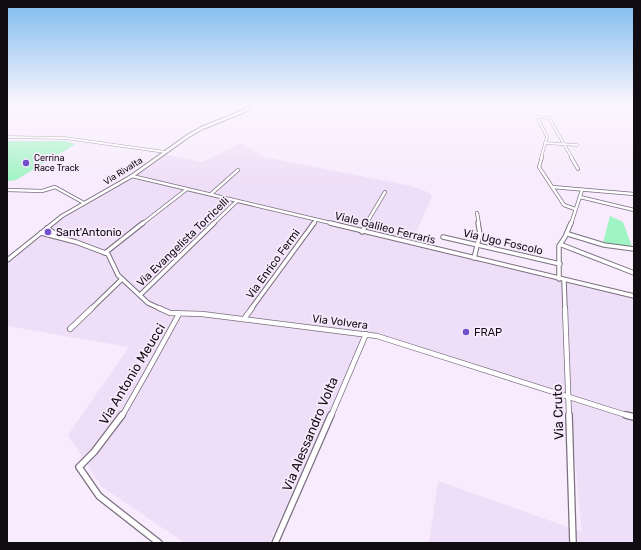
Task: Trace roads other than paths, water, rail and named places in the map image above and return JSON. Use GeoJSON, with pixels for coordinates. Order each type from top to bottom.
{"type":"FeatureCollection","features":[{"type":"Feature","properties":{"kind":"street","name":"Via Rivalta"},"geometry":{"type":"LineString","coordinates":[[7,260],[62,216],[132,176],[199,130]]}},
{"type":"Feature","properties":{"kind":"street"},"geometry":{"type":"LineString","coordinates":[[543,130],[547,137],[539,167],[564,205],[575,209]]}},
{"type":"Feature","properties":{"kind":"street"},"geometry":{"type":"LineString","coordinates":[[556,130],[578,169]]}},
{"type":"Feature","properties":{"kind":"street"},"geometry":{"type":"LineString","coordinates":[[7,137],[64,138],[165,152]]}},
{"type":"Feature","properties":{"kind":"street"},"geometry":{"type":"LineString","coordinates":[[545,143],[577,145]]}},
{"type":"Feature","properties":{"kind":"street"},"geometry":{"type":"LineString","coordinates":[[211,194],[238,170]]}},
{"type":"Feature","properties":{"kind":"street","name":"Viale Galileo Ferraris"},"geometry":{"type":"LineString","coordinates":[[132,176],[561,280],[634,296]]}},
{"type":"Feature","properties":{"kind":"street"},"geometry":{"type":"LineString","coordinates":[[8,190],[42,191],[55,187],[84,203]]}},
{"type":"Feature","properties":{"kind":"street"},"geometry":{"type":"LineString","coordinates":[[552,187],[634,194]]}},
{"type":"Feature","properties":{"kind":"street"},"geometry":{"type":"LineString","coordinates":[[41,234],[62,237],[93,247],[105,253],[187,189]]}},
{"type":"Feature","properties":{"kind":"street"},"geometry":{"type":"LineString","coordinates":[[582,190],[568,234],[562,245],[634,273]]}},
{"type":"Feature","properties":{"kind":"street"},"geometry":{"type":"LineString","coordinates":[[362,232],[385,192]]}},
{"type":"Feature","properties":{"kind":"street"},"geometry":{"type":"LineString","coordinates":[[580,197],[634,210]]}},
{"type":"Feature","properties":{"kind":"street","name":"Via Evangelista Torricelli"},"geometry":{"type":"LineString","coordinates":[[140,295],[238,201]]}},
{"type":"Feature","properties":{"kind":"street"},"geometry":{"type":"LineString","coordinates":[[474,258],[480,234],[476,213]]}},
{"type":"Feature","properties":{"kind":"street","name":"Via Enrico Fermi"},"geometry":{"type":"LineString","coordinates":[[244,319],[316,220]]}},
{"type":"Feature","properties":{"kind":"street"},"geometry":{"type":"LineString","coordinates":[[47,228],[62,237]]}},
{"type":"Feature","properties":{"kind":"street"},"geometry":{"type":"LineString","coordinates":[[568,234],[604,245],[634,249]]}},
{"type":"Feature","properties":{"kind":"street","name":"Via Ugo Foscolo"},"geometry":{"type":"LineString","coordinates":[[443,237],[560,264]]}},
{"type":"Feature","properties":{"kind":"street","name":"Via Cruto"},"geometry":{"type":"LineString","coordinates":[[562,245],[560,246],[560,264],[569,396],[573,543]]}},
{"type":"Feature","properties":{"kind":"street","name":"Via Volvera"},"geometry":{"type":"LineString","coordinates":[[105,253],[110,256],[116,273],[122,279],[148,303],[170,313],[202,314],[366,334],[398,342],[634,417]]}},
{"type":"Feature","properties":{"kind":"street"},"geometry":{"type":"LineString","coordinates":[[70,329],[122,279]]}},
{"type":"Feature","properties":{"kind":"street","name":"Via Antonio Meucci"},"geometry":{"type":"LineString","coordinates":[[159,543],[99,496],[79,467],[88,459],[118,422],[179,314]]}},
{"type":"Feature","properties":{"kind":"street","name":"Via Alessandro Volta"},"geometry":{"type":"LineString","coordinates":[[275,543],[366,334]]}},
{"type":"Feature","properties":{"kind":"place","name":"Cerrina Race Track"},"geometry":{"type":"Point","coordinates":[26,163]}},
{"type":"Feature","properties":{"kind":"place","name":"Sant'Antonio"},"geometry":{"type":"Point","coordinates":[48,232]}},
{"type":"Feature","properties":{"kind":"place","name":"FRAP"},"geometry":{"type":"Point","coordinates":[466,332]}}]}
